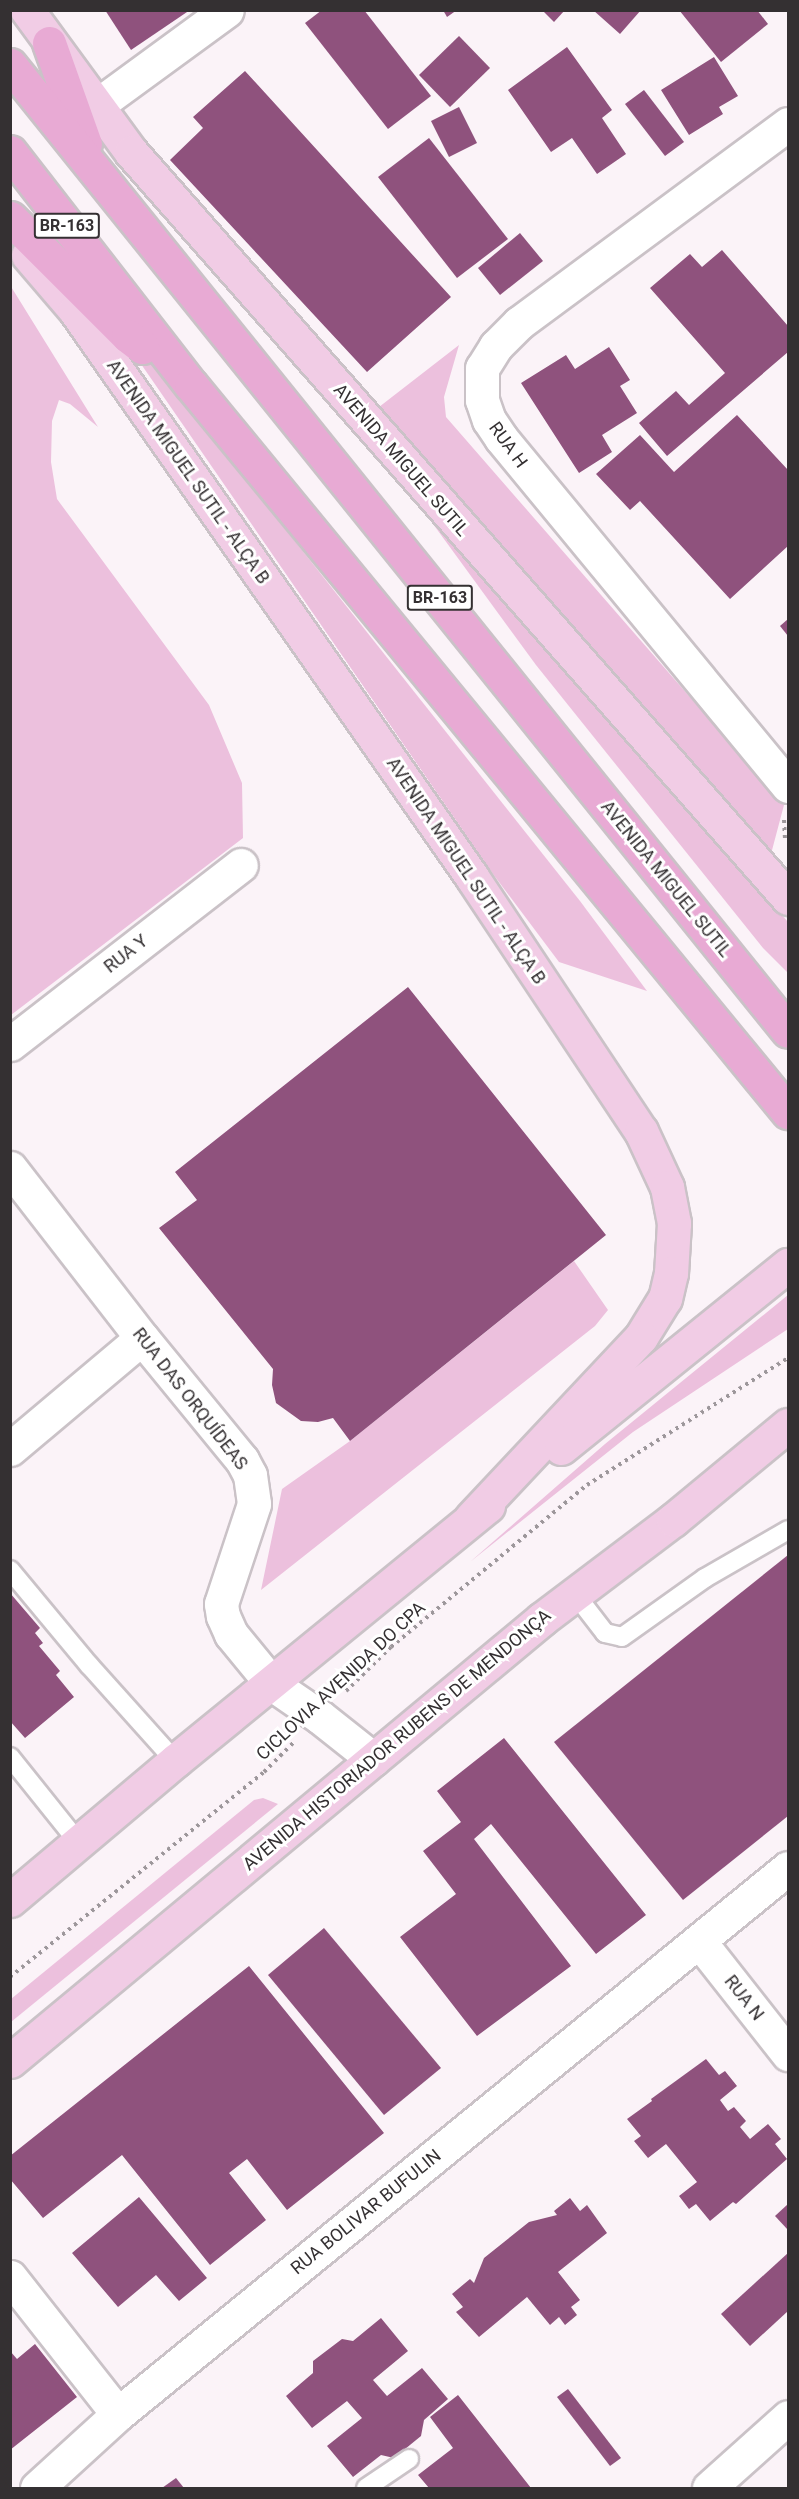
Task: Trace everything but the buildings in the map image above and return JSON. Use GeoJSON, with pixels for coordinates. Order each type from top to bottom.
{"type":"FeatureCollection","features":[{"type":"Feature","properties":{"kind":"highway"},"geometry":{"type":"LineString","coordinates":[[49,43],[92,165]]}},
{"type":"Feature","properties":{"kind":"highway","name":"BR-163"},"geometry":{"type":"LineString","coordinates":[[10,65],[92,165]]}},
{"type":"Feature","properties":{"kind":"highway","name":"BR-163"},"geometry":{"type":"LineString","coordinates":[[10,152],[191,385],[789,1112]]}},
{"type":"Feature","properties":{"kind":"highway","name":"AVENIDA MIGUEL SUTIL"},"geometry":{"type":"LineString","coordinates":[[92,165],[789,1031]]}},
{"type":"Feature","properties":{"kind":"highway"},"geometry":{"type":"LineString","coordinates":[[10,218],[128,336],[191,385]]}},
{"type":"Feature","properties":{"kind":"main road","name":"AVENIDA MIGUEL SUTIL"},"geometry":{"type":"LineString","coordinates":[[27,10],[96,106],[139,160],[789,898]]}},
{"type":"Feature","properties":{"kind":"main road","name":"AVENIDA MIGUEL SUTIL - ALÇA B"},"geometry":{"type":"LineString","coordinates":[[10,236],[75,310],[472,877],[641,1131],[667,1186],[674,1223],[670,1273],[665,1298],[634,1345],[471,1518]]}},
{"type":"Feature","properties":{"kind":"main road"},"geometry":{"type":"LineString","coordinates":[[10,1900],[471,1518],[789,1265]]}},
{"type":"Feature","properties":{"kind":"main road","name":"AVENIDA HISTORIADOR RUBENS DE MENDONÇA"},"geometry":{"type":"LineString","coordinates":[[10,2061],[575,1594],[673,1520],[789,1425]]}},
{"type":"Feature","properties":{"kind":"street"},"geometry":{"type":"LineString","coordinates":[[96,106],[227,10]]}},
{"type":"Feature","properties":{"kind":"street","name":"RUA H"},"geometry":{"type":"LineString","coordinates":[[789,124],[519,323],[496,345],[483,368],[482,379],[482,400],[489,420],[501,438],[789,786]]}},
{"type":"Feature","properties":{"kind":"street","name":"RUA Y"},"geometry":{"type":"LineString","coordinates":[[10,1044],[241,865]]}},
{"type":"Feature","properties":{"kind":"street","name":"RUA DAS ORQUÍDEAS"},"geometry":{"type":"LineString","coordinates":[[10,1168],[142,1338],[235,1452],[250,1475],[254,1504],[224,1592],[223,1616],[231,1634],[272,1684],[320,1717],[373,1759]]}},
{"type":"Feature","properties":{"kind":"street"},"geometry":{"type":"LineString","coordinates":[[10,1449],[142,1338]]}},
{"type":"Feature","properties":{"kind":"street","name":"RUA BOLIVAR BUFULIN"},"geometry":{"type":"LineString","coordinates":[[37,2488],[118,2414],[789,1868]]}},
{"type":"Feature","properties":{"kind":"street","name":"RUA N"},"geometry":{"type":"LineString","coordinates":[[699,1941],[789,2054]]}},
{"type":"Feature","properties":{"kind":"street"},"geometry":{"type":"LineString","coordinates":[[10,2277],[118,2414]]}},
{"type":"Feature","properties":{"kind":"street"},"geometry":{"type":"LineString","coordinates":[[710,2488],[789,2417]]}},
{"type":"Feature","properties":{"kind":"lane"},"geometry":{"type":"LineString","coordinates":[[575,1594],[605,1633],[622,1637],[705,1578],[789,1530]]}},
{"type":"Feature","properties":{"kind":"lane"},"geometry":{"type":"LineString","coordinates":[[10,1570],[88,1665],[175,1761]]}},
{"type":"Feature","properties":{"kind":"lane"},"geometry":{"type":"LineString","coordinates":[[10,1756],[79,1843]]}},
{"type":"Feature","properties":{"kind":"lane"},"geometry":{"type":"LineString","coordinates":[[366,2488],[409,2459]]}},
{"type":"Feature","properties":{"kind":"path","name":"CICLOVIA AVENIDA DO CPA"},"geometry":{"type":"LineString","coordinates":[[10,1977],[264,1772],[391,1647],[587,1485],[789,1358]]}},
{"type":"Feature","properties":{"kind":"shaded area"},"geometry":{"type":"Polygon","coordinates":[[[10,285],[98,427],[70,404],[59,400],[52,421],[51,462],[57,499],[209,705],[242,783],[243,838],[11,1015],[10,285]]]}},
{"type":"Feature","properties":{"kind":"shaded area"},"geometry":{"type":"Polygon","coordinates":[[[459,345],[444,397],[446,417],[784,805],[771,854],[370,414],[459,345]]]}},
{"type":"Feature","properties":{"kind":"shaded area"},"geometry":{"type":"Polygon","coordinates":[[[147,359],[225,453],[580,901],[647,991],[559,962],[493,874],[141,364],[147,359]]]}},
{"type":"Feature","properties":{"kind":"shaded area"},"geometry":{"type":"Polygon","coordinates":[[[417,502],[788,922],[788,973],[763,948],[536,665],[417,502]]]}},
{"type":"Feature","properties":{"kind":"shaded area"},"geometry":{"type":"Polygon","coordinates":[[[574,1261],[608,1310],[595,1326],[261,1590],[282,1489],[350,1441],[574,1261]]]}},
{"type":"Feature","properties":{"kind":"shaded area"},"geometry":{"type":"Polygon","coordinates":[[[788,1295],[788,1329],[633,1432],[470,1562],[605,1444],[788,1295]]]}},
{"type":"Feature","properties":{"kind":"shaded area"},"geometry":{"type":"Polygon","coordinates":[[[263,1798],[278,1804],[11,2022],[11,1999],[254,1800],[263,1798]]]}}]}
